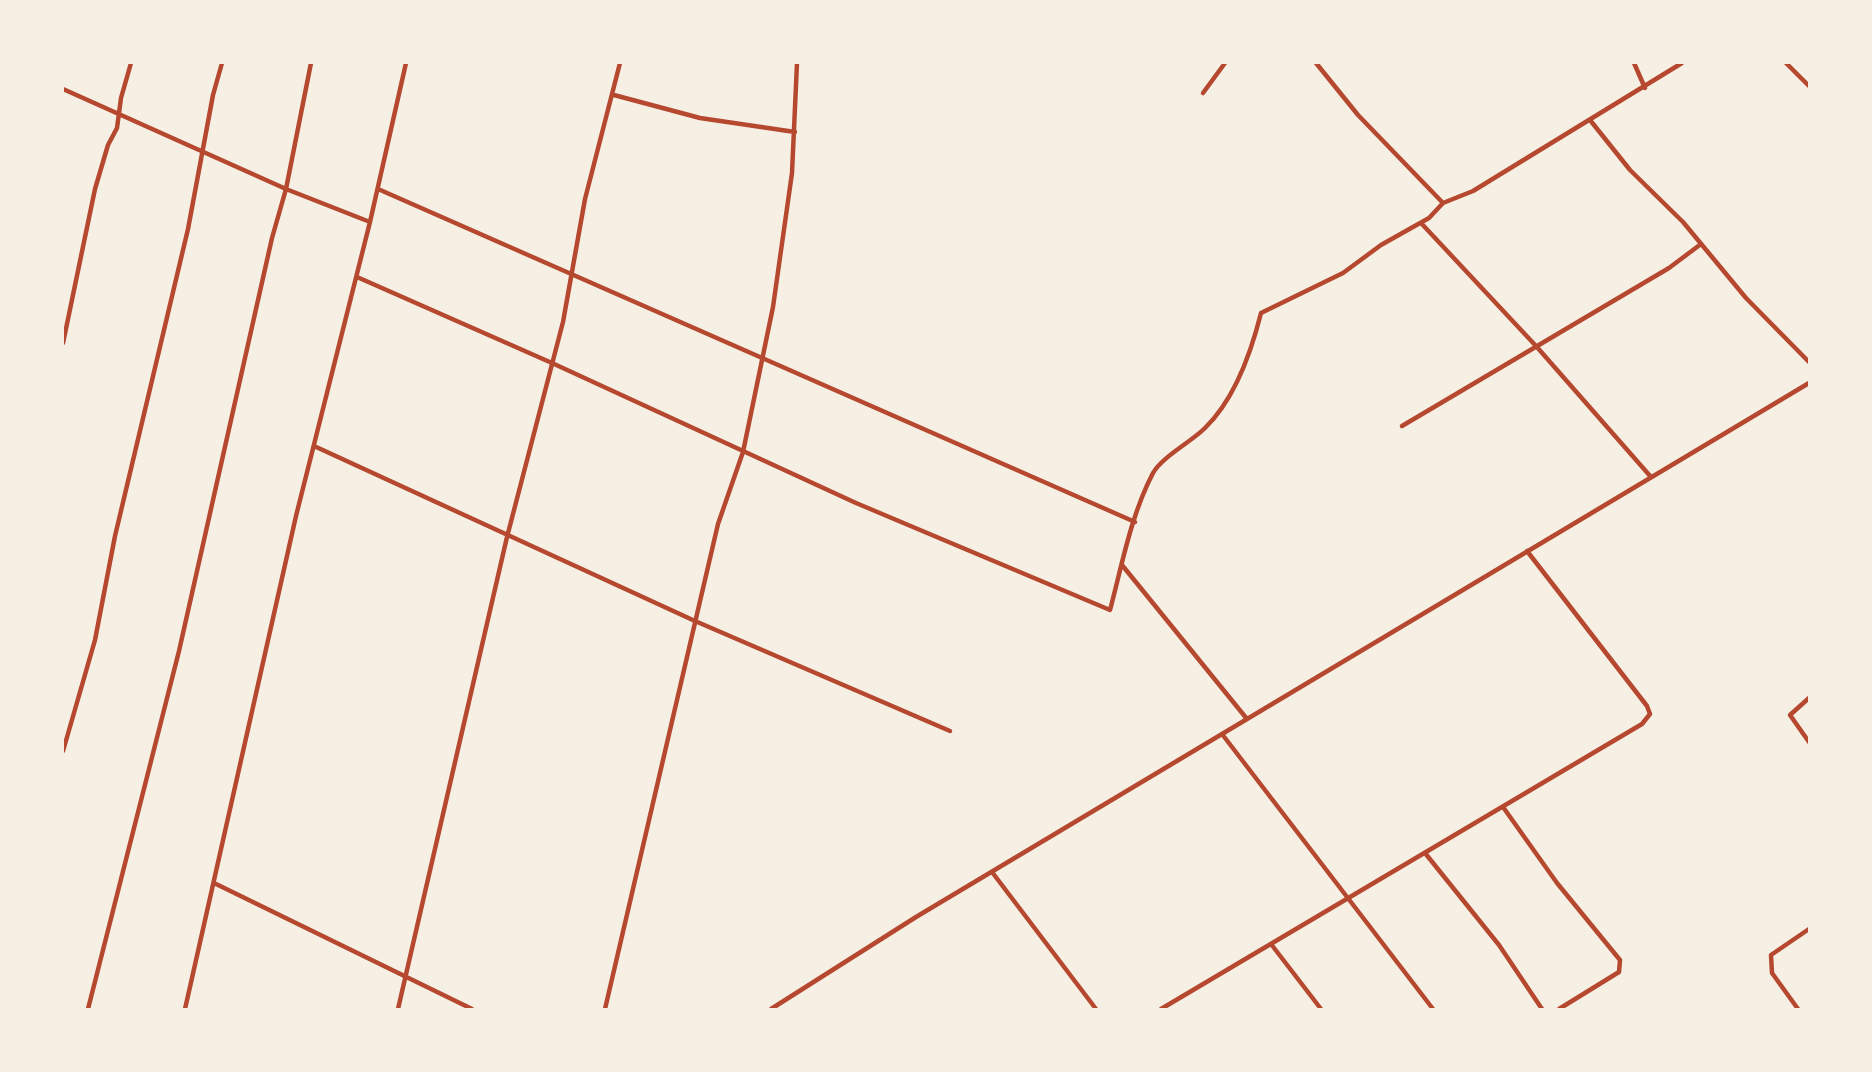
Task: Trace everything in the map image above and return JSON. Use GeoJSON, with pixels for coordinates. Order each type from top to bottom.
{"type":"FeatureCollection","features":[{"type":"Feature","properties":{"kind":"street"},"geometry":{"type":"LineString","coordinates":[[63,343],[94,189],[108,145],[117,128],[131,63]]}},
{"type":"Feature","properties":{"kind":"street"},"geometry":{"type":"LineString","coordinates":[[63,751],[95,640],[115,536],[187,235],[222,63]]}},
{"type":"Feature","properties":{"kind":"street"},"geometry":{"type":"LineString","coordinates":[[88,1009],[179,651],[272,238],[286,189],[311,63]]}},
{"type":"Feature","properties":{"kind":"street"},"geometry":{"type":"LineString","coordinates":[[185,1009],[270,625],[357,277],[406,63]]}},
{"type":"Feature","properties":{"kind":"street"},"geometry":{"type":"LineString","coordinates":[[398,1009],[507,537],[573,275],[585,199],[621,63]]}},
{"type":"Feature","properties":{"kind":"street"},"geometry":{"type":"LineString","coordinates":[[605,1009],[718,524],[743,452],[773,307],[792,173],[797,63]]}},
{"type":"Feature","properties":{"kind":"street"},"geometry":{"type":"LineString","coordinates":[[1203,93],[1225,63]]}},
{"type":"Feature","properties":{"kind":"street"},"geometry":{"type":"LineString","coordinates":[[1316,63],[1358,115],[1443,203]]}},
{"type":"Feature","properties":{"kind":"street"},"geometry":{"type":"LineString","coordinates":[[1634,63],[1645,88]]}},
{"type":"Feature","properties":{"kind":"street"},"geometry":{"type":"LineString","coordinates":[[1637,70],[1641,63]]}},
{"type":"Feature","properties":{"kind":"street"},"geometry":{"type":"LineString","coordinates":[[357,277],[552,363],[856,503],[1110,610],[1135,522],[1154,472],[1204,429],[1221,411],[1235,387],[1261,313],[1342,273],[1381,245],[1421,222],[1443,203],[1473,191],[1645,88],[1682,63]]}},
{"type":"Feature","properties":{"kind":"street"},"geometry":{"type":"LineString","coordinates":[[1786,63],[1809,86]]}},
{"type":"Feature","properties":{"kind":"street"},"geometry":{"type":"LineString","coordinates":[[63,89],[286,189],[370,222]]}},
{"type":"Feature","properties":{"kind":"street"},"geometry":{"type":"LineString","coordinates":[[614,95],[700,118],[795,132]]}},
{"type":"Feature","properties":{"kind":"street"},"geometry":{"type":"LineString","coordinates":[[1590,120],[1630,170],[1683,222],[1746,298],[1809,362]]}},
{"type":"Feature","properties":{"kind":"street"},"geometry":{"type":"LineString","coordinates":[[378,189],[1135,522]]}},
{"type":"Feature","properties":{"kind":"street"},"geometry":{"type":"LineString","coordinates":[[1421,222],[1536,346],[1651,477]]}},
{"type":"Feature","properties":{"kind":"street"},"geometry":{"type":"LineString","coordinates":[[1402,426],[1669,268],[1701,243]]}},
{"type":"Feature","properties":{"kind":"street"},"geometry":{"type":"LineString","coordinates":[[771,1009],[992,872],[1809,383]]}},
{"type":"Feature","properties":{"kind":"street"},"geometry":{"type":"LineString","coordinates":[[314,446],[507,537],[694,621],[950,731]]}},
{"type":"Feature","properties":{"kind":"street"},"geometry":{"type":"LineString","coordinates":[[1161,1009],[1642,724],[1650,714],[1647,706],[1527,552]]}},
{"type":"Feature","properties":{"kind":"street"},"geometry":{"type":"LineString","coordinates":[[1122,565],[1247,719]]}},
{"type":"Feature","properties":{"kind":"street"},"geometry":{"type":"LineString","coordinates":[[1809,698],[1790,715],[1809,741]]}},
{"type":"Feature","properties":{"kind":"street"},"geometry":{"type":"LineString","coordinates":[[1222,734],[1434,1009]]}},
{"type":"Feature","properties":{"kind":"street"},"geometry":{"type":"LineString","coordinates":[[1503,807],[1557,883],[1620,960],[1619,972],[1559,1009]]}},
{"type":"Feature","properties":{"kind":"street"},"geometry":{"type":"LineString","coordinates":[[1425,853],[1499,945],[1542,1009]]}},
{"type":"Feature","properties":{"kind":"street"},"geometry":{"type":"LineString","coordinates":[[992,872],[1096,1009]]}},
{"type":"Feature","properties":{"kind":"street"},"geometry":{"type":"LineString","coordinates":[[214,883],[472,1009]]}},
{"type":"Feature","properties":{"kind":"street"},"geometry":{"type":"LineString","coordinates":[[1798,1009],[1772,973],[1771,955],[1809,929]]}},
{"type":"Feature","properties":{"kind":"street"},"geometry":{"type":"LineString","coordinates":[[1271,944],[1321,1009]]}}]}
